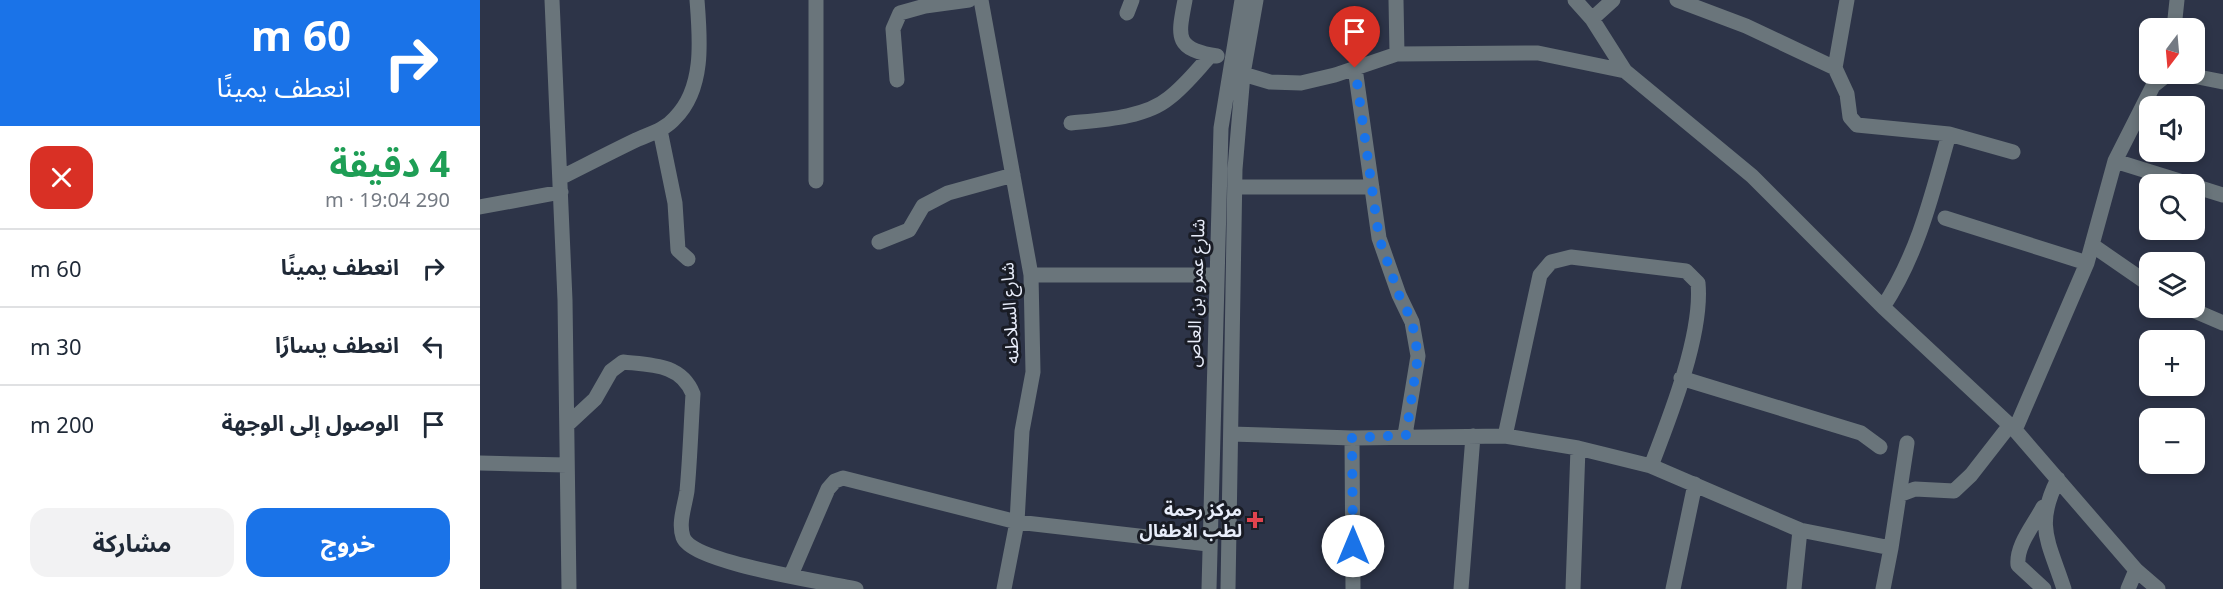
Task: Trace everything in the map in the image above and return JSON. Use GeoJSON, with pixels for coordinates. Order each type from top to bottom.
{"type":"FeatureCollection","features":[{"type":"Feature","properties":{"kind":"street"},"geometry":{"type":"LineString","coordinates":[[552,0],[561,184],[567,426],[568,589]]}},
{"type":"Feature","properties":{"kind":"street"},"geometry":{"type":"LineString","coordinates":[[480,207],[561,184],[660,130],[676,118],[687,101],[696,72],[700,49],[697,0]]}},
{"type":"Feature","properties":{"kind":"street"},"geometry":{"type":"LineString","coordinates":[[816,0],[816,181]]}},
{"type":"Feature","properties":{"kind":"street"},"geometry":{"type":"LineString","coordinates":[[897,80],[893,29],[900,13],[925,6],[969,0]]}},
{"type":"Feature","properties":{"kind":"street","name":"شارع السلاطنه"},"geometry":{"type":"LineString","coordinates":[[981,0],[1031,275],[1033,372],[1022,431],[1017,522],[1004,589]]}},
{"type":"Feature","properties":{"kind":"street"},"geometry":{"type":"LineString","coordinates":[[1185,0],[1179,31],[1186,46],[1192,52],[1232,58]]}},
{"type":"Feature","properties":{"kind":"street","name":"شارع عمرو بن العاص"},"geometry":{"type":"LineString","coordinates":[[1209,589],[1208,544],[1221,128],[1242,0]]}},
{"type":"Feature","properties":{"kind":"street"},"geometry":{"type":"LineString","coordinates":[[1228,589],[1236,187],[1243,74],[1256,0]]}},
{"type":"Feature","properties":{"kind":"street"},"geometry":{"type":"LineString","coordinates":[[1396,0],[1397,54]]}},
{"type":"Feature","properties":{"kind":"street"},"geometry":{"type":"LineString","coordinates":[[1575,0],[1592,18],[1625,71],[1752,176],[1883,307],[2013,427],[2136,570],[2158,589]]}},
{"type":"Feature","properties":{"kind":"street"},"geometry":{"type":"LineString","coordinates":[[1592,18],[1613,0]]}},
{"type":"Feature","properties":{"kind":"street"},"geometry":{"type":"LineString","coordinates":[[1677,0],[1746,26],[1834,68]]}},
{"type":"Feature","properties":{"kind":"street"},"geometry":{"type":"LineString","coordinates":[[1847,0],[1834,68],[1847,94],[1850,117],[1857,125],[1949,134],[2013,152]]}},
{"type":"Feature","properties":{"kind":"street"},"geometry":{"type":"LineString","coordinates":[[2175,18],[2176,0]]}},
{"type":"Feature","properties":{"kind":"street"},"geometry":{"type":"LineString","coordinates":[[1243,74],[1270,82],[1301,83],[1397,54],[1538,53],[1625,71]]}},
{"type":"Feature","properties":{"kind":"street"},"geometry":{"type":"LineString","coordinates":[[1071,123],[1144,110],[1160,104],[1169,99],[1211,55]]}},
{"type":"Feature","properties":{"kind":"street"},"geometry":{"type":"LineString","coordinates":[[1355,68],[1379,238],[1399,295],[1412,321],[1418,356],[1406,435]]}},
{"type":"Feature","properties":{"kind":"street"},"geometry":{"type":"LineString","coordinates":[[2205,78],[2223,82]]}},
{"type":"Feature","properties":{"kind":"street"},"geometry":{"type":"LineString","coordinates":[[1899,495],[1915,489],[1954,491],[2013,427],[2087,263],[2115,161],[2156,84]]}},
{"type":"Feature","properties":{"kind":"street"},"geometry":{"type":"LineString","coordinates":[[660,130],[675,203],[678,250],[688,259]]}},
{"type":"Feature","properties":{"kind":"street"},"geometry":{"type":"LineString","coordinates":[[1883,307],[1901,281],[1916,249],[1949,134]]}},
{"type":"Feature","properties":{"kind":"street"},"geometry":{"type":"LineString","coordinates":[[2115,161],[2157,174]]}},
{"type":"Feature","properties":{"kind":"street"},"geometry":{"type":"LineString","coordinates":[[879,242],[909,230],[923,206],[948,193],[1013,175]]}},
{"type":"Feature","properties":{"kind":"street"},"geometry":{"type":"LineString","coordinates":[[1236,187],[1372,187]]}},
{"type":"Feature","properties":{"kind":"street"},"geometry":{"type":"LineString","coordinates":[[2205,189],[2223,195]]}},
{"type":"Feature","properties":{"kind":"street"},"geometry":{"type":"LineString","coordinates":[[1945,218],[2087,263]]}},
{"type":"Feature","properties":{"kind":"street"},"geometry":{"type":"LineString","coordinates":[[2092,245],[2139,277]]}},
{"type":"Feature","properties":{"kind":"street"},"geometry":{"type":"LineString","coordinates":[[1505,436],[1540,275],[1551,262],[1571,257],[1686,271],[1698,283],[1699,297],[1681,378],[1651,466]]}},
{"type":"Feature","properties":{"kind":"street"},"geometry":{"type":"LineString","coordinates":[[1031,275],[1216,275]]}},
{"type":"Feature","properties":{"kind":"street"},"geometry":{"type":"LineString","coordinates":[[2205,315],[2223,323]]}},
{"type":"Feature","properties":{"kind":"street"},"geometry":{"type":"LineString","coordinates":[[567,426],[595,399],[611,371],[623,362],[660,366],[676,371],[689,383],[693,394],[687,489],[681,529],[683,538],[690,547],[719,560],[856,589]]}},
{"type":"Feature","properties":{"kind":"street"},"geometry":{"type":"LineString","coordinates":[[1681,378],[1861,433],[1880,447]]}},
{"type":"Feature","properties":{"kind":"street"},"geometry":{"type":"LineString","coordinates":[[1232,434],[1352,438],[1406,435],[1505,436],[1578,448],[1651,466],[1800,531],[1891,548]]}},
{"type":"Feature","properties":{"kind":"street"},"geometry":{"type":"LineString","coordinates":[[1461,589],[1473,436]]}},
{"type":"Feature","properties":{"kind":"street"},"geometry":{"type":"LineString","coordinates":[[1352,438],[1353,589]]}},
{"type":"Feature","properties":{"kind":"street"},"geometry":{"type":"LineString","coordinates":[[1883,589],[1907,443]]}},
{"type":"Feature","properties":{"kind":"street"},"geometry":{"type":"LineString","coordinates":[[1573,589],[1578,448]]}},
{"type":"Feature","properties":{"kind":"street"},"geometry":{"type":"LineString","coordinates":[[480,463],[567,465]]}},
{"type":"Feature","properties":{"kind":"street"},"geometry":{"type":"LineString","coordinates":[[791,574],[828,489],[835,481],[843,478],[1017,522],[1208,544]]}},
{"type":"Feature","properties":{"kind":"street"},"geometry":{"type":"LineString","coordinates":[[2044,589],[2018,565],[2018,558],[2021,546],[2058,479]]}},
{"type":"Feature","properties":{"kind":"street"},"geometry":{"type":"LineString","coordinates":[[1674,589],[1695,484]]}},
{"type":"Feature","properties":{"kind":"street"},"geometry":{"type":"LineString","coordinates":[[2047,501],[2044,514],[2045,530],[2064,589]]}},
{"type":"Feature","properties":{"kind":"street"},"geometry":{"type":"LineString","coordinates":[[1794,589],[1800,531]]}},
{"type":"Feature","properties":{"kind":"street"},"geometry":{"type":"LineString","coordinates":[[2128,589],[2136,570]]}},
{"type":"Feature","properties":{"kind":"place","name":"مركز رحمة لطب الاطفال"},"geometry":{"type":"Point","coordinates":[1255,520]}},
{"type":"Feature","properties":{"kind":"route"},"geometry":{"type":"LineString","coordinates":[[1353,546],[1352,438],[1406,435],[1418,356],[1412,321],[1399,295],[1379,238],[1355,68]]}}]}
